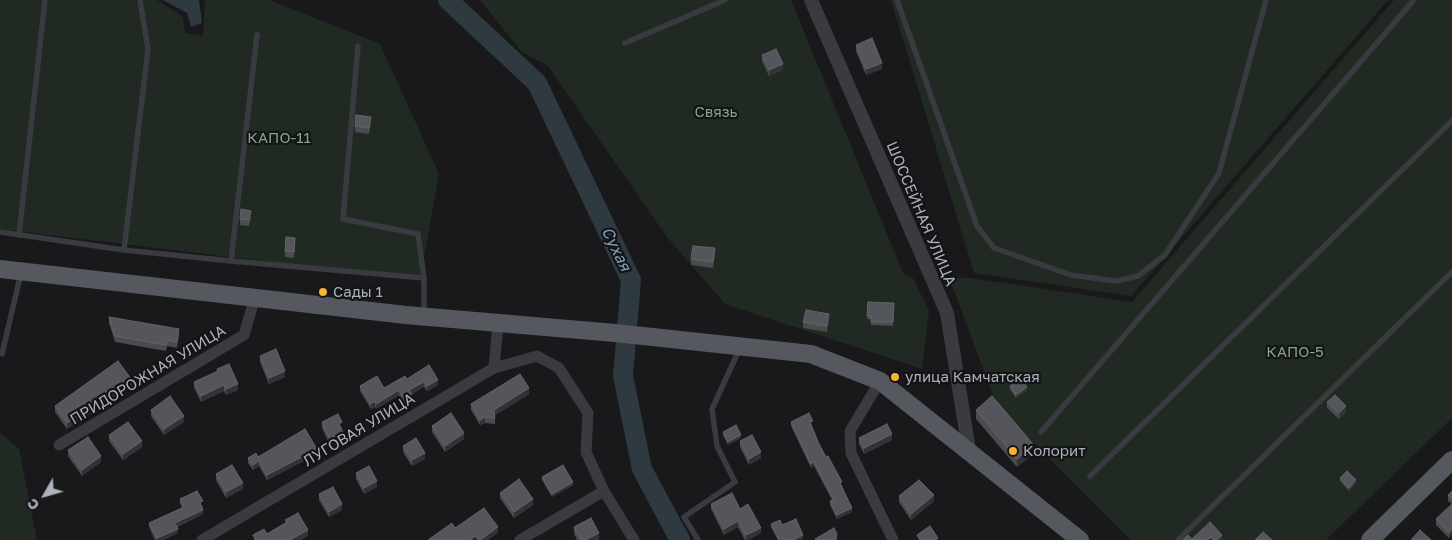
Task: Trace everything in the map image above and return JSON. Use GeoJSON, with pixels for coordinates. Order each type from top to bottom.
{"type":"FeatureCollection","features":[{"type":"Feature","properties":{"kind":"main road"},"geometry":{"type":"LineString","coordinates":[[0,269],[424,317],[615,333],[811,354],[880,381],[1080,540]]}},
{"type":"Feature","properties":{"kind":"main road"},"geometry":{"type":"LineString","coordinates":[[1370,540],[1452,460]]}},
{"type":"Feature","properties":{"kind":"street","name":"ШОССЕЙНАЯ УЛИЦА"},"geometry":{"type":"LineString","coordinates":[[811,0],[947,313],[969,450]]}},
{"type":"Feature","properties":{"kind":"street","name":"ПРИДОРОЖНАЯ УЛИЦА"},"geometry":{"type":"LineString","coordinates":[[59,445],[244,336],[255,297]]}},
{"type":"Feature","properties":{"kind":"street"},"geometry":{"type":"LineString","coordinates":[[494,368],[498,324]]}},
{"type":"Feature","properties":{"kind":"street","name":"ЛУГОВАЯ УЛИЦА"},"geometry":{"type":"LineString","coordinates":[[202,540],[494,368],[537,356],[559,368],[588,413],[586,452],[604,491],[634,540]]}},
{"type":"Feature","properties":{"kind":"street"},"geometry":{"type":"LineString","coordinates":[[880,381],[850,431],[851,453],[893,540]]}},
{"type":"Feature","properties":{"kind":"street"},"geometry":{"type":"LineString","coordinates":[[520,540],[604,491]]}},
{"type":"Feature","properties":{"kind":"lane"},"geometry":{"type":"LineString","coordinates":[[19,235],[45,0]]}},
{"type":"Feature","properties":{"kind":"lane"},"geometry":{"type":"LineString","coordinates":[[124,250],[148,49],[140,0]]}},
{"type":"Feature","properties":{"kind":"lane"},"geometry":{"type":"LineString","coordinates":[[625,43],[725,0]]}},
{"type":"Feature","properties":{"kind":"lane"},"geometry":{"type":"LineString","coordinates":[[897,0],[977,226],[994,248],[1070,275],[1116,281],[1138,276],[1165,254],[1219,172],[1266,0]]}},
{"type":"Feature","properties":{"kind":"lane"},"geometry":{"type":"LineString","coordinates":[[1041,432],[1414,0]]}},
{"type":"Feature","properties":{"kind":"lane"},"geometry":{"type":"LineString","coordinates":[[232,261],[257,35]]}},
{"type":"Feature","properties":{"kind":"lane"},"geometry":{"type":"LineString","coordinates":[[358,46],[343,219],[418,234],[424,278],[424,317]]}},
{"type":"Feature","properties":{"kind":"lane"},"geometry":{"type":"LineString","coordinates":[[1090,476],[1452,121]]}},
{"type":"Feature","properties":{"kind":"lane"},"geometry":{"type":"LineString","coordinates":[[0,232],[124,250],[424,278]]}},
{"type":"Feature","properties":{"kind":"lane"},"geometry":{"type":"LineString","coordinates":[[2,354],[22,271]]}},
{"type":"Feature","properties":{"kind":"lane"},"geometry":{"type":"LineString","coordinates":[[1178,540],[1452,272]]}},
{"type":"Feature","properties":{"kind":"lane"},"geometry":{"type":"LineString","coordinates":[[698,540],[684,517],[735,482],[717,446],[712,409],[740,347]]}},
{"type":"Feature","properties":{"kind":"green space","name":"КАПО-11"},"geometry":{"type":"Polygon","coordinates":[[[0,0],[157,0],[183,17],[185,33],[203,36],[205,0],[269,0],[380,44],[439,174],[420,280],[0,229],[0,0]]]}},
{"type":"Feature","properties":{"kind":"green space","name":"Связь"},"geometry":{"type":"Polygon","coordinates":[[[480,0],[791,0],[903,273],[913,278],[929,311],[922,369],[725,304],[667,237],[548,66],[522,52],[480,0]]]}},
{"type":"Feature","properties":{"kind":"green space"},"geometry":{"type":"Polygon","coordinates":[[[891,0],[1388,0],[1131,296],[974,273],[891,0]]]}},
{"type":"Feature","properties":{"kind":"green space","name":"КАПО-5"},"geometry":{"type":"Polygon","coordinates":[[[1394,0],[1452,0],[1452,418],[1326,540],[1131,540],[997,406],[949,277],[969,278],[1132,302],[1394,0]]]}},
{"type":"Feature","properties":{"kind":"green space"},"geometry":{"type":"Polygon","coordinates":[[[0,433],[19,449],[37,540],[0,540],[0,433]]]}},
{"type":"Feature","properties":{"kind":"shaded area"},"geometry":{"type":"Polygon","coordinates":[[[163,0],[199,0],[202,23],[191,27],[187,13],[163,0]]]}},
{"type":"Feature","properties":{"kind":"building"},"geometry":{"type":"Polygon","coordinates":[[[872,38],[882,63],[866,69],[856,45],[872,38]]]}},
{"type":"Feature","properties":{"kind":"building"},"geometry":{"type":"Polygon","coordinates":[[[776,49],[783,64],[769,70],[762,55],[776,49]]]}},
{"type":"Feature","properties":{"kind":"building"},"geometry":{"type":"Polygon","coordinates":[[[356,115],[371,117],[369,128],[355,126],[356,115]]]}},
{"type":"Feature","properties":{"kind":"building"},"geometry":{"type":"Polygon","coordinates":[[[241,209],[251,211],[249,220],[240,219],[241,209]]]}},
{"type":"Feature","properties":{"kind":"building"},"geometry":{"type":"Polygon","coordinates":[[[286,237],[295,238],[294,252],[285,251],[286,237]]]}},
{"type":"Feature","properties":{"kind":"building"},"geometry":{"type":"Polygon","coordinates":[[[693,246],[715,248],[713,262],[691,259],[693,246]]]}},
{"type":"Feature","properties":{"kind":"building"},"geometry":{"type":"Polygon","coordinates":[[[868,302],[894,303],[893,322],[871,322],[871,316],[867,316],[868,302]]]}},
{"type":"Feature","properties":{"kind":"building"},"geometry":{"type":"Polygon","coordinates":[[[806,310],[829,314],[827,326],[803,322],[806,310]]]}},
{"type":"Feature","properties":{"kind":"building"},"geometry":{"type":"Polygon","coordinates":[[[109,317],[179,329],[177,342],[167,340],[166,345],[115,336],[109,317]]]}},
{"type":"Feature","properties":{"kind":"building"},"geometry":{"type":"Polygon","coordinates":[[[276,349],[285,371],[269,378],[260,356],[276,349]]]}},
{"type":"Feature","properties":{"kind":"building"},"geometry":{"type":"Polygon","coordinates":[[[118,361],[132,380],[67,423],[55,406],[118,361]]]}},
{"type":"Feature","properties":{"kind":"building"},"geometry":{"type":"Polygon","coordinates":[[[229,364],[238,384],[226,389],[224,385],[201,396],[194,382],[229,364]]]}},
{"type":"Feature","properties":{"kind":"building"},"geometry":{"type":"Polygon","coordinates":[[[429,365],[438,380],[427,386],[424,382],[409,390],[412,394],[404,399],[399,390],[376,404],[375,401],[371,404],[360,386],[377,376],[384,388],[405,376],[407,379],[429,365]]]}},
{"type":"Feature","properties":{"kind":"building"},"geometry":{"type":"Polygon","coordinates":[[[520,374],[529,388],[494,410],[495,418],[485,417],[480,420],[471,404],[520,374]]]}},
{"type":"Feature","properties":{"kind":"building"},"geometry":{"type":"Polygon","coordinates":[[[1020,378],[1027,387],[1016,395],[1010,386],[1020,378]]]}},
{"type":"Feature","properties":{"kind":"building"},"geometry":{"type":"Polygon","coordinates":[[[1335,395],[1346,406],[1339,413],[1327,402],[1335,395]]]}},
{"type":"Feature","properties":{"kind":"building"},"geometry":{"type":"Polygon","coordinates":[[[170,396],[184,416],[164,429],[151,410],[170,396]]]}},
{"type":"Feature","properties":{"kind":"building"},"geometry":{"type":"Polygon","coordinates":[[[992,396],[1034,445],[1017,459],[976,410],[992,396]]]}},
{"type":"Feature","properties":{"kind":"building"},"geometry":{"type":"Polygon","coordinates":[[[451,413],[464,433],[445,446],[432,426],[451,413]]]}},
{"type":"Feature","properties":{"kind":"building"},"geometry":{"type":"Polygon","coordinates":[[[809,413],[813,421],[810,422],[819,444],[842,482],[840,483],[852,508],[837,515],[830,501],[834,500],[814,462],[811,464],[791,422],[809,413]]]}},
{"type":"Feature","properties":{"kind":"building"},"geometry":{"type":"Polygon","coordinates":[[[338,414],[342,422],[339,424],[343,432],[330,439],[322,422],[338,414]]]}},
{"type":"Feature","properties":{"kind":"building"},"geometry":{"type":"Polygon","coordinates":[[[128,422],[142,441],[123,454],[109,435],[128,422]]]}},
{"type":"Feature","properties":{"kind":"building"},"geometry":{"type":"Polygon","coordinates":[[[887,424],[892,434],[864,448],[859,438],[887,424]]]}},
{"type":"Feature","properties":{"kind":"building"},"geometry":{"type":"Polygon","coordinates":[[[736,425],[741,435],[728,442],[723,432],[736,425]]]}},
{"type":"Feature","properties":{"kind":"building"},"geometry":{"type":"Polygon","coordinates":[[[305,429],[317,449],[267,475],[259,461],[253,465],[248,458],[256,453],[258,457],[305,429]]]}},
{"type":"Feature","properties":{"kind":"building"},"geometry":{"type":"Polygon","coordinates":[[[752,435],[761,452],[749,459],[740,441],[752,435]]]}},
{"type":"Feature","properties":{"kind":"building"},"geometry":{"type":"Polygon","coordinates":[[[88,437],[101,456],[82,470],[68,450],[88,437]]]}},
{"type":"Feature","properties":{"kind":"building"},"geometry":{"type":"Polygon","coordinates":[[[416,438],[425,453],[412,460],[403,446],[416,438]]]}},
{"type":"Feature","properties":{"kind":"building"},"geometry":{"type":"Polygon","coordinates":[[[232,465],[243,483],[226,492],[216,474],[232,465]]]}},
{"type":"Feature","properties":{"kind":"building"},"geometry":{"type":"Polygon","coordinates":[[[563,465],[573,482],[552,494],[542,477],[563,465]]]}},
{"type":"Feature","properties":{"kind":"building"},"geometry":{"type":"Polygon","coordinates":[[[369,466],[377,481],[364,488],[356,473],[369,466]]]}},
{"type":"Feature","properties":{"kind":"building"},"geometry":{"type":"Polygon","coordinates":[[[1347,471],[1356,480],[1349,488],[1340,478],[1347,471]]]}},
{"type":"Feature","properties":{"kind":"building"},"geometry":{"type":"Polygon","coordinates":[[[519,479],[533,499],[514,512],[500,493],[519,479]]]}},
{"type":"Feature","properties":{"kind":"building"},"geometry":{"type":"Polygon","coordinates":[[[919,480],[934,495],[911,514],[899,496],[919,480]]]}},
{"type":"Feature","properties":{"kind":"building"},"geometry":{"type":"Polygon","coordinates":[[[333,487],[342,504],[329,512],[319,494],[333,487]]]}},
{"type":"Feature","properties":{"kind":"building"},"geometry":{"type":"Polygon","coordinates":[[[197,491],[203,501],[200,502],[203,510],[175,523],[178,529],[157,538],[149,523],[184,507],[180,499],[197,491]]]}},
{"type":"Feature","properties":{"kind":"building"},"geometry":{"type":"Polygon","coordinates":[[[1452,491],[1452,499],[1448,495],[1452,491]]]}},
{"type":"Feature","properties":{"kind":"building"},"geometry":{"type":"Polygon","coordinates":[[[732,493],[740,509],[748,504],[761,528],[746,535],[738,521],[724,529],[711,504],[732,493]]]}},
{"type":"Feature","properties":{"kind":"building"},"geometry":{"type":"Polygon","coordinates":[[[1452,504],[1452,529],[1449,533],[1436,519],[1452,504]]]}},
{"type":"Feature","properties":{"kind":"building"},"geometry":{"type":"Polygon","coordinates":[[[484,508],[498,527],[480,540],[475,536],[470,540],[428,540],[452,523],[455,528],[484,508]]]}},
{"type":"Feature","properties":{"kind":"building"},"geometry":{"type":"Polygon","coordinates":[[[298,513],[308,530],[290,540],[254,540],[253,535],[264,529],[267,534],[298,513]]]}},
{"type":"Feature","properties":{"kind":"building"},"geometry":{"type":"Polygon","coordinates":[[[591,518],[599,533],[581,540],[574,527],[591,518]]]}},
{"type":"Feature","properties":{"kind":"building"},"geometry":{"type":"Polygon","coordinates":[[[796,519],[803,535],[793,540],[788,540],[787,538],[779,540],[771,524],[780,520],[782,525],[796,519]]]}},
{"type":"Feature","properties":{"kind":"building"},"geometry":{"type":"Polygon","coordinates":[[[1210,522],[1222,535],[1217,540],[1213,540],[1211,537],[1208,540],[1183,540],[1188,535],[1192,539],[1210,522]]]}},
{"type":"Feature","properties":{"kind":"building"},"geometry":{"type":"Polygon","coordinates":[[[930,526],[938,538],[936,540],[920,540],[917,535],[930,526]]]}},
{"type":"Feature","properties":{"kind":"building"},"geometry":{"type":"Polygon","coordinates":[[[834,528],[837,540],[815,539],[834,528]]]}},
{"type":"Feature","properties":{"kind":"building"},"geometry":{"type":"Polygon","coordinates":[[[1420,530],[1431,540],[1411,540],[1420,530]]]}},
{"type":"Feature","properties":{"kind":"building"},"geometry":{"type":"Polygon","coordinates":[[[1263,532],[1272,540],[1255,540],[1263,532]]]}},
{"type":"Feature","properties":{"kind":"waterway","name":"Сухая"},"geometry":{"type":"LineString","coordinates":[[448,0],[537,83],[631,280],[623,376],[642,469],[680,540]]}},
{"type":"Feature","properties":{"kind":"place","name":"Сады 1"},"geometry":{"type":"Point","coordinates":[323,292]}},
{"type":"Feature","properties":{"kind":"place","name":"улица Камчатская"},"geometry":{"type":"Point","coordinates":[895,377]}},
{"type":"Feature","properties":{"kind":"place","name":"Колорит"},"geometry":{"type":"Point","coordinates":[1013,451]}}]}
